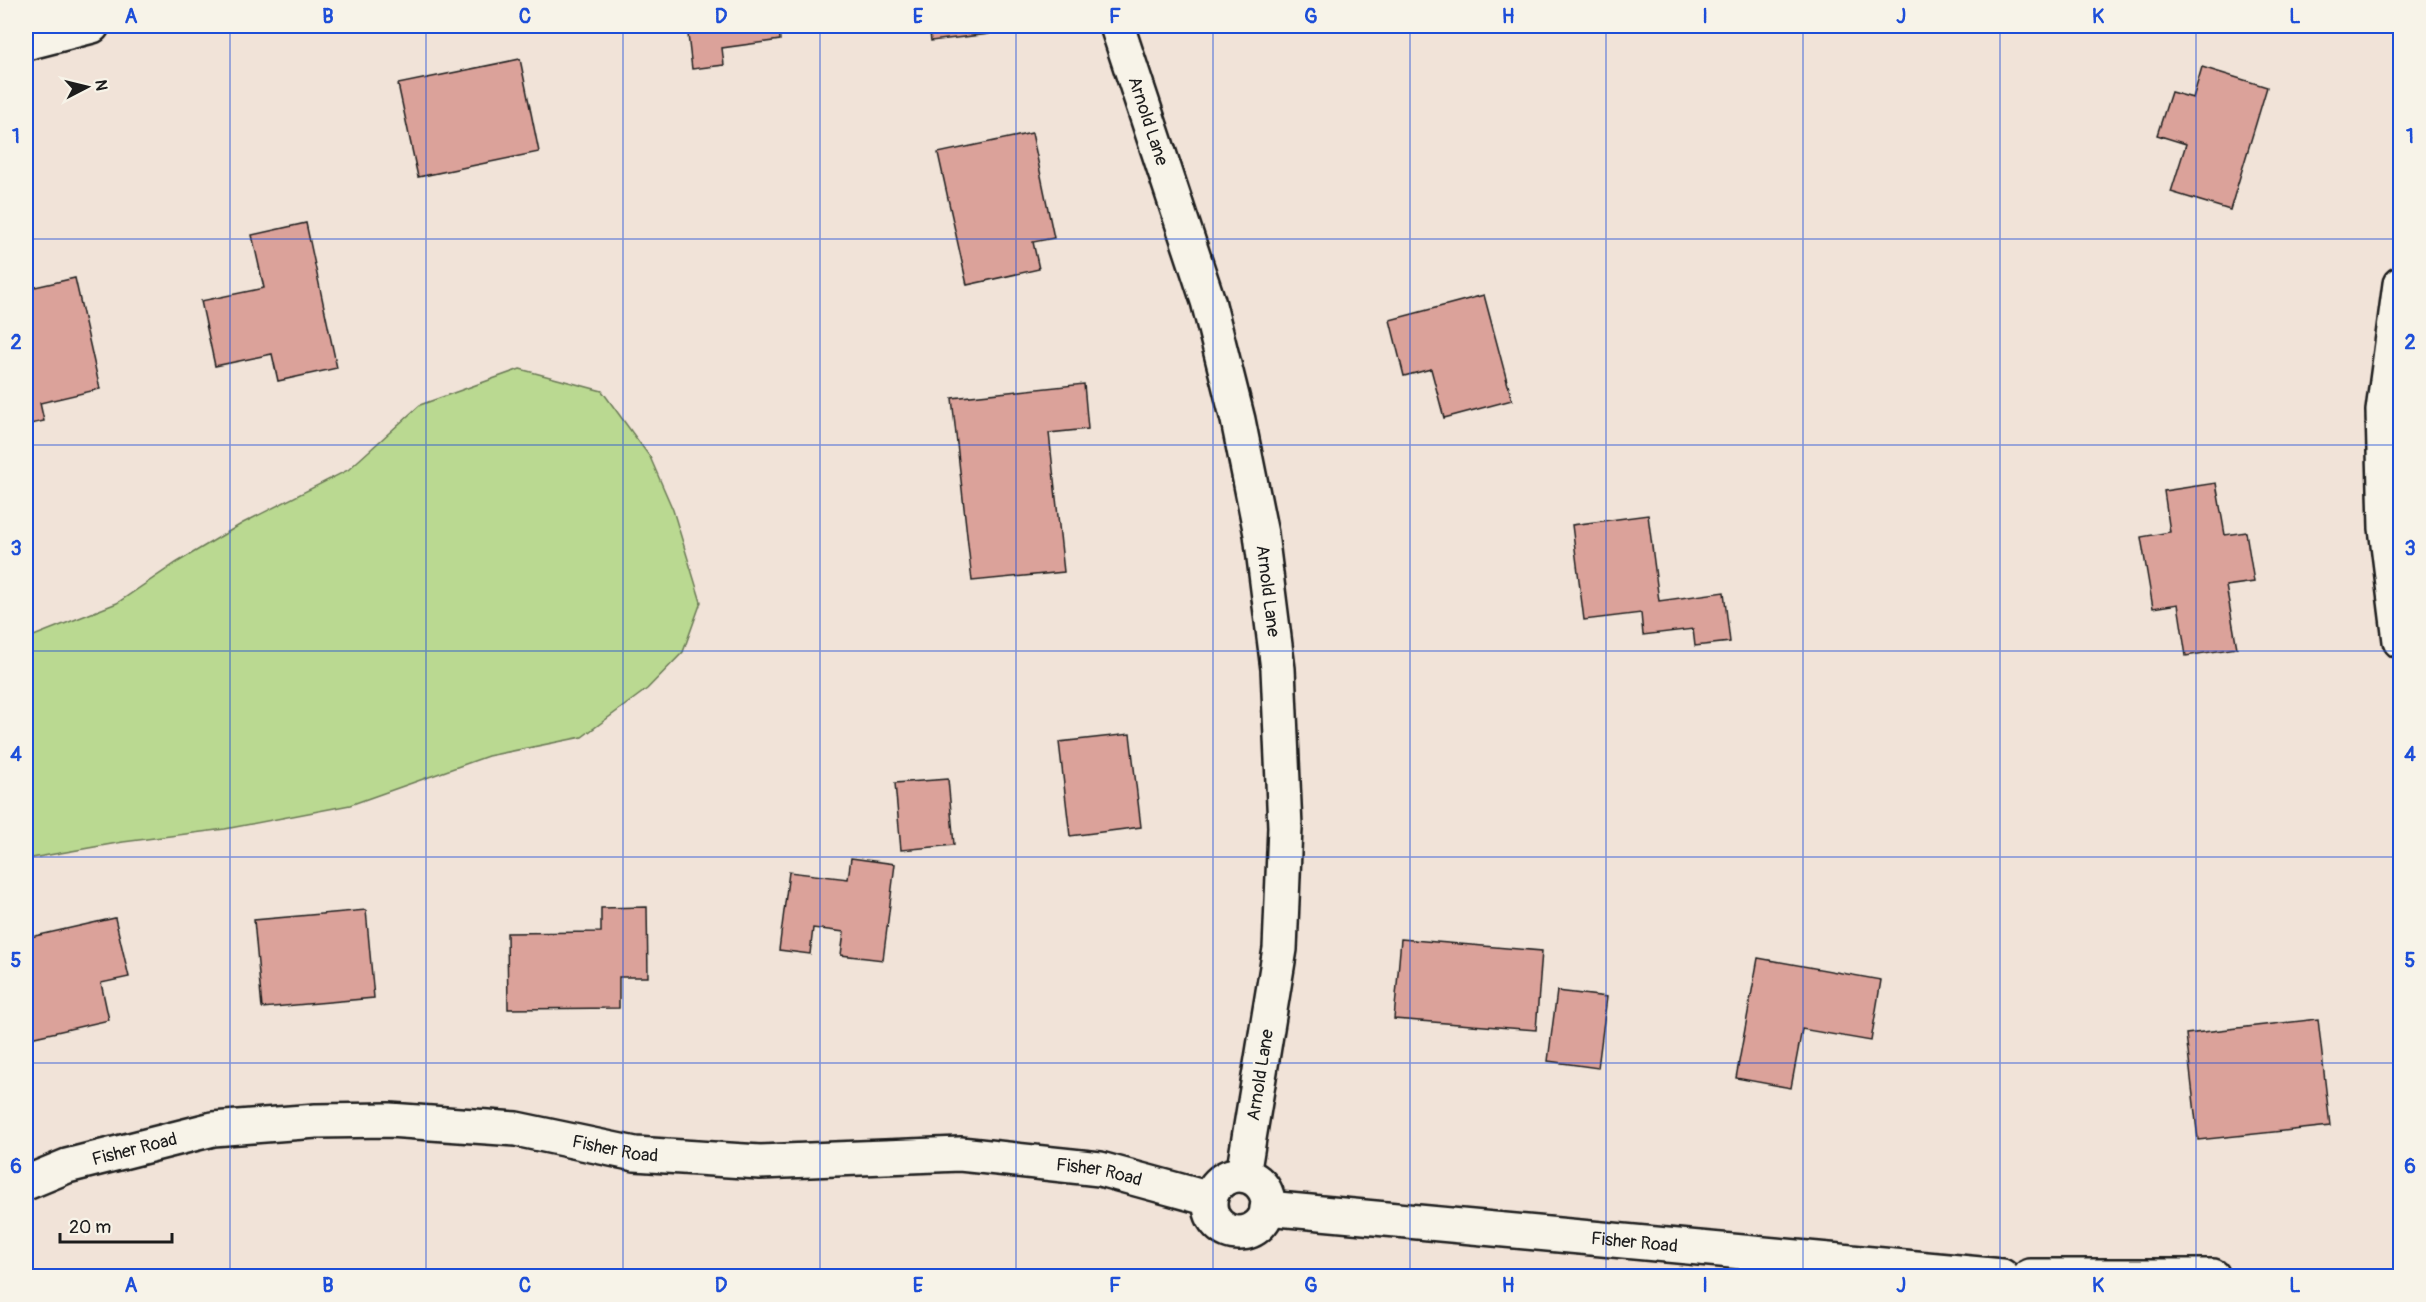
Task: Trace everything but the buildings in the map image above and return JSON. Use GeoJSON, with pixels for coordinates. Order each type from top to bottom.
{"type":"FeatureCollection","features":[{"type":"Feature","properties":{"kind":"street"},"geometry":{"type":"LineString","coordinates":[[26,42],[92,26]]}},
{"type":"Feature","properties":{"kind":"street","name":"Arnold Lane"},"geometry":{"type":"LineString","coordinates":[[1117,26],[1208,301],[1238,420],[1261,534],[1278,669],[1285,827],[1280,948],[1243,1175]]}},
{"type":"Feature","properties":{"kind":"street"},"geometry":{"type":"LineString","coordinates":[[2400,284],[2383,411],[2386,528],[2400,641]]}},
{"type":"Feature","properties":{"kind":"street","name":"Fisher Road"},"geometry":{"type":"LineString","coordinates":[[26,1183],[67,1166],[213,1129],[316,1121],[389,1120],[516,1129],[635,1154],[692,1158],[760,1162],[960,1154],[1100,1169],[1210,1200]]}},
{"type":"Feature","properties":{"kind":"street"},"geometry":{"type":"LineString","coordinates":[[1243,1175],[1260,1184],[1268,1201],[1263,1220],[1257,1227],[1238,1233],[1220,1226],[1214,1218],[1210,1200],[1218,1183],[1226,1178],[1243,1175]]}},
{"type":"Feature","properties":{"kind":"street","name":"Fisher Road"},"geometry":{"type":"LineString","coordinates":[[1267,1208],[2001,1276]]}},
{"type":"Feature","properties":{"kind":"street"},"geometry":{"type":"LineString","coordinates":[[2030,1276],[2213,1276]]}},
{"type":"Feature","properties":{"kind":"green space"},"geometry":{"type":"Polygon","coordinates":[[[520,369],[602,391],[650,457],[673,510],[701,602],[683,652],[647,689],[582,737],[488,756],[350,805],[225,829],[123,842],[26,859],[26,639],[117,603],[176,563],[243,523],[348,470],[420,405],[520,369]]]}}]}
